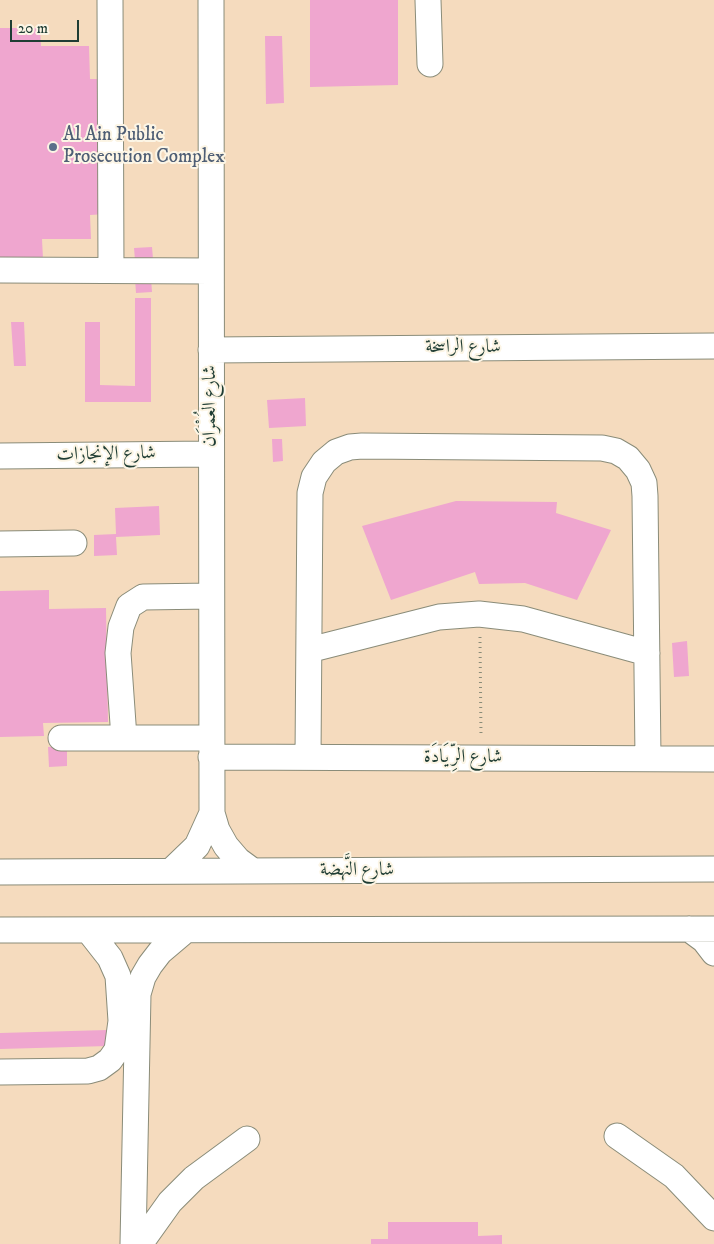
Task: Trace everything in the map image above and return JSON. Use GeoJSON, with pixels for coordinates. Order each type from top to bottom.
{"type":"FeatureCollection","features":[{"type":"Feature","properties":{"kind":"street"},"geometry":{"type":"LineString","coordinates":[[110,0],[111,270]]}},
{"type":"Feature","properties":{"kind":"street","name":"شارع العُمْرَان"},"geometry":{"type":"LineString","coordinates":[[211,0],[212,813],[217,830],[226,846],[238,860],[252,871]]}},
{"type":"Feature","properties":{"kind":"street"},"geometry":{"type":"LineString","coordinates":[[428,0],[430,64]]}},
{"type":"Feature","properties":{"kind":"street"},"geometry":{"type":"LineString","coordinates":[[0,270],[211,271]]}},
{"type":"Feature","properties":{"kind":"street","name":"شارع الراسخة"},"geometry":{"type":"LineString","coordinates":[[212,350],[714,346]]}},
{"type":"Feature","properties":{"kind":"street"},"geometry":{"type":"LineString","coordinates":[[308,757],[310,493],[314,477],[324,462],[336,452],[350,447],[362,446],[602,448],[616,451],[628,458],[638,470],[644,483],[648,758]]}},
{"type":"Feature","properties":{"kind":"street","name":"شارع الإنجازات"},"geometry":{"type":"LineString","coordinates":[[0,456],[211,454]]}},
{"type":"Feature","properties":{"kind":"street"},"geometry":{"type":"LineString","coordinates":[[0,544],[74,543]]}},
{"type":"Feature","properties":{"kind":"street"},"geometry":{"type":"LineString","coordinates":[[124,738],[118,654],[121,627],[129,606],[143,597],[211,596]]}},
{"type":"Feature","properties":{"kind":"street"},"geometry":{"type":"LineString","coordinates":[[309,650],[439,617],[479,614],[523,619],[647,653]]}},
{"type":"Feature","properties":{"kind":"street","name":"شارع الرِّيَادَة"},"geometry":{"type":"LineString","coordinates":[[61,738],[124,738],[308,757],[714,759]]}},
{"type":"Feature","properties":{"kind":"street","name":"شارع العُمْرَان"},"geometry":{"type":"LineString","coordinates":[[171,871],[197,846],[212,813]]}},
{"type":"Feature","properties":{"kind":"street","name":"شارع النَّهضة"},"geometry":{"type":"LineString","coordinates":[[0,872],[712,867]]}},
{"type":"Feature","properties":{"kind":"street"},"geometry":{"type":"LineString","coordinates":[[689,929],[704,940],[714,953]]}},
{"type":"Feature","properties":{"kind":"street"},"geometry":{"type":"LineString","coordinates":[[0,930],[714,929]]}},
{"type":"Feature","properties":{"kind":"street"},"geometry":{"type":"LineString","coordinates":[[88,930],[110,958],[118,976],[136,1045],[133,1244]]}},
{"type":"Feature","properties":{"kind":"street"},"geometry":{"type":"LineString","coordinates":[[0,1072],[74,1071],[99,1068],[110,1060],[117,1050],[129,1021],[143,977],[160,952],[186,930]]}},
{"type":"Feature","properties":{"kind":"street"},"geometry":{"type":"LineString","coordinates":[[617,1136],[674,1176],[714,1218]]}},
{"type":"Feature","properties":{"kind":"street"},"geometry":{"type":"LineString","coordinates":[[140,1244],[170,1202],[194,1178],[247,1139]]}},
{"type":"Feature","properties":{"kind":"path"},"geometry":{"type":"LineString","coordinates":[[479,614],[481,758]]}},
{"type":"Feature","properties":{"kind":"building"},"geometry":{"type":"Polygon","coordinates":[[[310,0],[398,0],[398,85],[310,87],[310,0]]]}},
{"type":"Feature","properties":{"kind":"building","name":"Al Ain Public Prosecution Complex"},"geometry":{"type":"Polygon","coordinates":[[[0,28],[40,28],[41,46],[89,46],[90,79],[105,79],[107,214],[90,215],[91,239],[42,239],[43,259],[0,259],[0,28]]]}},
{"type":"Feature","properties":{"kind":"building"},"geometry":{"type":"Polygon","coordinates":[[[265,36],[282,36],[284,103],[266,104],[265,36]]]}},
{"type":"Feature","properties":{"kind":"building"},"geometry":{"type":"Polygon","coordinates":[[[152,247],[153,259],[135,260],[134,248],[152,247]]]}},
{"type":"Feature","properties":{"kind":"building"},"geometry":{"type":"Polygon","coordinates":[[[151,278],[152,292],[136,293],[135,279],[151,278]]]}},
{"type":"Feature","properties":{"kind":"building"},"geometry":{"type":"Polygon","coordinates":[[[135,298],[151,298],[151,402],[85,402],[85,322],[100,322],[100,385],[135,386],[135,298]]]}},
{"type":"Feature","properties":{"kind":"building"},"geometry":{"type":"Polygon","coordinates":[[[11,322],[24,322],[26,366],[14,366],[11,322]]]}},
{"type":"Feature","properties":{"kind":"building"},"geometry":{"type":"Polygon","coordinates":[[[305,398],[306,426],[269,428],[267,400],[305,398]]]}},
{"type":"Feature","properties":{"kind":"building"},"geometry":{"type":"Polygon","coordinates":[[[272,439],[282,439],[283,461],[273,462],[272,439]]]}},
{"type":"Feature","properties":{"kind":"building"},"geometry":{"type":"Polygon","coordinates":[[[456,501],[557,502],[556,513],[611,530],[577,600],[525,583],[479,584],[475,572],[391,600],[362,526],[456,501]]]}},
{"type":"Feature","properties":{"kind":"building"},"geometry":{"type":"Polygon","coordinates":[[[159,506],[160,535],[116,537],[117,555],[94,556],[94,535],[116,534],[115,508],[159,506]]]}},
{"type":"Feature","properties":{"kind":"building"},"geometry":{"type":"Polygon","coordinates":[[[49,590],[49,609],[106,608],[108,722],[43,723],[44,736],[0,737],[0,591],[49,590]]]}},
{"type":"Feature","properties":{"kind":"building"},"geometry":{"type":"Polygon","coordinates":[[[687,641],[689,676],[674,677],[672,643],[687,641]]]}},
{"type":"Feature","properties":{"kind":"building"},"geometry":{"type":"Polygon","coordinates":[[[67,746],[67,766],[49,767],[48,747],[67,746]]]}},
{"type":"Feature","properties":{"kind":"building"},"geometry":{"type":"Polygon","coordinates":[[[107,1030],[108,1046],[0,1049],[0,1033],[107,1030]]]}},
{"type":"Feature","properties":{"kind":"building"},"geometry":{"type":"Polygon","coordinates":[[[388,1222],[478,1222],[478,1236],[502,1235],[502,1244],[371,1244],[371,1239],[388,1239],[388,1222]]]}},
{"type":"Feature","properties":{"kind":"place","name":"Al Ain Public Prosecution Complex"},"geometry":{"type":"Point","coordinates":[53,147]}}]}
